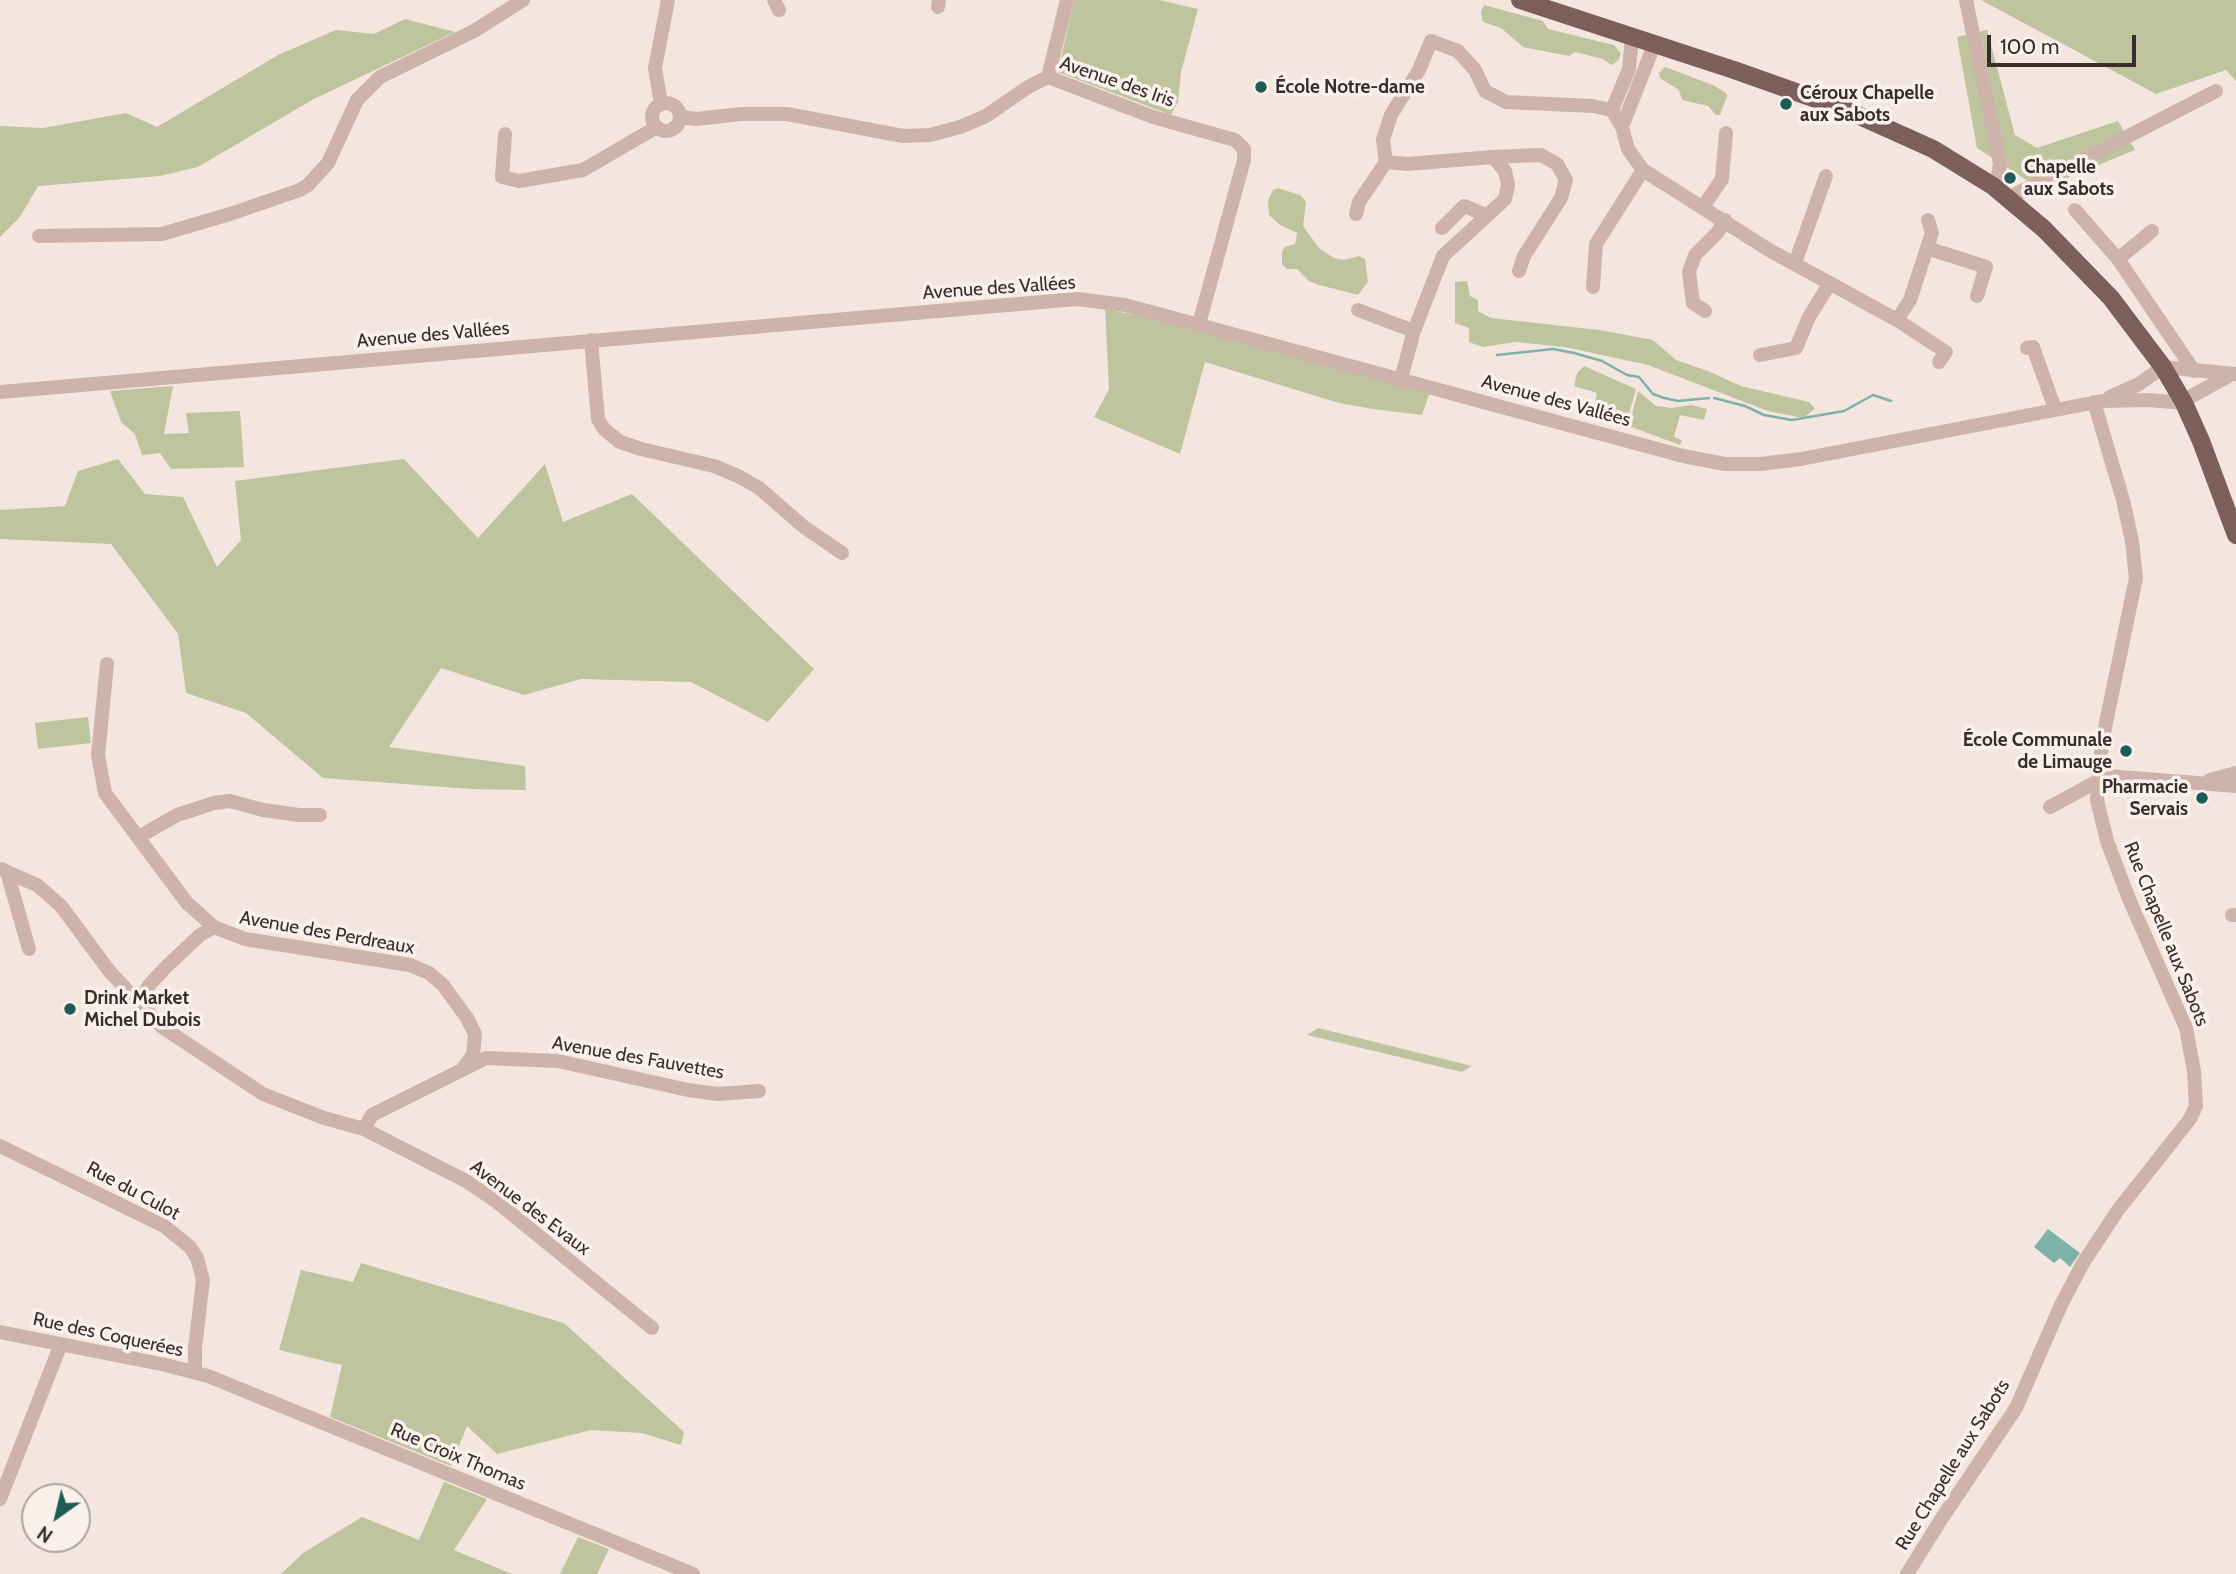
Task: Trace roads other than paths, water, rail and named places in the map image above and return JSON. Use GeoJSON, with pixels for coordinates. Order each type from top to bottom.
{"type":"FeatureCollection","features":[{"type":"Feature","properties":{"kind":"main road"},"geometry":{"type":"LineString","coordinates":[[1520,0],[1844,109],[1933,149],[1993,186],[2043,229],[2111,298],[2162,367],[2184,402],[2236,535]]}},
{"type":"Feature","properties":{"kind":"street"},"geometry":{"type":"LineString","coordinates":[[39,236],[162,234],[300,190],[328,163],[357,100],[380,77],[474,31],[523,0]]}},
{"type":"Feature","properties":{"kind":"street"},"geometry":{"type":"LineString","coordinates":[[661,104],[655,68],[668,0]]}},
{"type":"Feature","properties":{"kind":"street"},"geometry":{"type":"LineString","coordinates":[[1048,77],[1067,0]]}},
{"type":"Feature","properties":{"kind":"street"},"geometry":{"type":"LineString","coordinates":[[1966,0],[2000,164],[1993,186]]}},
{"type":"Feature","properties":{"kind":"street"},"geometry":{"type":"LineString","coordinates":[[1612,110],[1629,69],[1632,37]]}},
{"type":"Feature","properties":{"kind":"street"},"geometry":{"type":"LineString","coordinates":[[1356,214],[1359,201],[1386,162],[1383,140],[1391,115],[1419,70],[1431,41],[1458,51],[1475,70],[1485,91],[1506,102],[1593,106],[1612,110],[1622,127],[1628,149],[1643,170],[1769,250],[1897,320],[1946,352],[1939,362]]}},
{"type":"Feature","properties":{"kind":"street"},"geometry":{"type":"LineString","coordinates":[[1622,127],[1654,44]]}},
{"type":"Feature","properties":{"kind":"street","name":"Avenue des Iris"},"geometry":{"type":"LineString","coordinates":[[680,117],[697,119],[741,114],[787,114],[903,136],[930,135],[986,116],[1028,87],[1048,77],[1153,117],[1235,140],[1244,149],[1244,160],[1199,324]]}},
{"type":"Feature","properties":{"kind":"street"},"geometry":{"type":"LineString","coordinates":[[2008,198],[2216,90]]}},
{"type":"Feature","properties":{"kind":"street"},"geometry":{"type":"LineString","coordinates":[[666,102],[675,105],[680,117],[679,123],[667,131],[657,127],[652,118],[653,113],[666,102]]}},
{"type":"Feature","properties":{"kind":"street"},"geometry":{"type":"LineString","coordinates":[[505,134],[502,177],[519,181],[583,170],[657,127]]}},
{"type":"Feature","properties":{"kind":"street"},"geometry":{"type":"LineString","coordinates":[[1703,207],[1723,179],[1726,133]]}},
{"type":"Feature","properties":{"kind":"street"},"geometry":{"type":"LineString","coordinates":[[1386,162],[1408,164],[1541,155],[1558,164],[1566,180],[1562,198],[1524,256],[1519,271]]}},
{"type":"Feature","properties":{"kind":"street"},"geometry":{"type":"LineString","coordinates":[[1401,379],[1414,331],[1443,256],[1505,199],[1508,185],[1505,171],[1493,158]]}},
{"type":"Feature","properties":{"kind":"street"},"geometry":{"type":"LineString","coordinates":[[1593,288],[1596,244],[1643,170]]}},
{"type":"Feature","properties":{"kind":"street"},"geometry":{"type":"LineString","coordinates":[[1795,263],[1826,176]]}},
{"type":"Feature","properties":{"kind":"street"},"geometry":{"type":"LineString","coordinates":[[1442,228],[1465,206],[1486,215]]}},
{"type":"Feature","properties":{"kind":"street"},"geometry":{"type":"LineString","coordinates":[[2074,210],[2118,259],[2194,371]]}},
{"type":"Feature","properties":{"kind":"street"},"geometry":{"type":"LineString","coordinates":[[1704,311],[1693,303],[1689,272],[1695,256],[1717,233],[1725,220]]}},
{"type":"Feature","properties":{"kind":"street"},"geometry":{"type":"LineString","coordinates":[[1897,320],[1910,300],[1932,233],[1928,220]]}},
{"type":"Feature","properties":{"kind":"street"},"geometry":{"type":"LineString","coordinates":[[2118,259],[2152,231]]}},
{"type":"Feature","properties":{"kind":"street"},"geometry":{"type":"LineString","coordinates":[[1927,248],[1986,267],[1977,296]]}},
{"type":"Feature","properties":{"kind":"street"},"geometry":{"type":"LineString","coordinates":[[1760,355],[1802,350],[1810,317],[1830,283]]}},
{"type":"Feature","properties":{"kind":"street","name":"Avenue des Vallées"},"geometry":{"type":"LineString","coordinates":[[0,392],[118,384],[1077,299],[1125,305],[1672,453],[1725,464],[1761,464],[1801,459],[2098,401],[2184,402]]}},
{"type":"Feature","properties":{"kind":"street"},"geometry":{"type":"LineString","coordinates":[[1358,310],[1414,331]]}},
{"type":"Feature","properties":{"kind":"street"},"geometry":{"type":"LineString","coordinates":[[591,340],[598,419],[604,429],[620,442],[631,446],[714,466],[738,476],[777,501],[804,527],[842,553]]}},
{"type":"Feature","properties":{"kind":"street"},"geometry":{"type":"LineString","coordinates":[[2027,348],[2033,347],[2055,409]]}},
{"type":"Feature","properties":{"kind":"street"},"geometry":{"type":"LineString","coordinates":[[2162,367],[2233,374]]}},
{"type":"Feature","properties":{"kind":"street","name":"Avenue des Vallées"},"geometry":{"type":"LineString","coordinates":[[2098,401],[2139,384],[2162,367]]}},
{"type":"Feature","properties":{"kind":"street"},"geometry":{"type":"LineString","coordinates":[[2184,402],[2233,374]]}},
{"type":"Feature","properties":{"kind":"street","name":"Rue Chapelle aux Sabots"},"geometry":{"type":"LineString","coordinates":[[1907,1574],[2016,1408],[2061,1305],[2083,1263],[2118,1210],[2190,1119],[2196,1107],[2194,1071],[2186,1028],[2129,899],[2107,841],[2097,800],[2102,742],[2136,578],[2132,541],[2098,401]]}},
{"type":"Feature","properties":{"kind":"street"},"geometry":{"type":"LineString","coordinates":[[107,664],[98,755],[105,793],[187,903],[214,927]]}},
{"type":"Feature","properties":{"kind":"street"},"geometry":{"type":"LineString","coordinates":[[2203,782],[2236,773]]}},
{"type":"Feature","properties":{"kind":"street"},"geometry":{"type":"LineString","coordinates":[[2050,807],[2107,776],[2236,786]]}},
{"type":"Feature","properties":{"kind":"street"},"geometry":{"type":"LineString","coordinates":[[139,837],[177,815],[214,803],[230,801],[263,810],[320,815]]}},
{"type":"Feature","properties":{"kind":"street"},"geometry":{"type":"LineString","coordinates":[[4,870],[29,949]]}},
{"type":"Feature","properties":{"kind":"street","name":"Avenue des Evaux"},"geometry":{"type":"LineString","coordinates":[[4,870],[37,885],[61,906],[110,972],[162,1027],[262,1094],[324,1118],[364,1129],[438,1165],[497,1202],[652,1328]]}},
{"type":"Feature","properties":{"kind":"street","name":"Avenue des Perdreaux"},"geometry":{"type":"LineString","coordinates":[[139,1002],[150,984],[167,966],[200,935],[214,927],[246,939],[411,965],[429,973],[443,985],[467,1018],[475,1034],[473,1055],[464,1067]]}},
{"type":"Feature","properties":{"kind":"street","name":"Avenue des Fauvettes"},"geometry":{"type":"LineString","coordinates":[[364,1129],[372,1115],[486,1058],[558,1061],[688,1090],[718,1094],[759,1091]]}},
{"type":"Feature","properties":{"kind":"street","name":"Rue du Culot"},"geometry":{"type":"LineString","coordinates":[[0,1146],[164,1226],[190,1247],[197,1258],[203,1280],[195,1348],[196,1373]]}},
{"type":"Feature","properties":{"kind":"street","name":"Rue des Coquerées"},"geometry":{"type":"LineString","coordinates":[[0,1332],[196,1373]]}},
{"type":"Feature","properties":{"kind":"street"},"geometry":{"type":"LineString","coordinates":[[1,1494],[61,1344]]}},
{"type":"Feature","properties":{"kind":"street"},"geometry":{"type":"LineString","coordinates":[[166,1365],[180,1360],[195,1348]]}},
{"type":"Feature","properties":{"kind":"street","name":"Rue Croix Thomas"},"geometry":{"type":"LineString","coordinates":[[196,1373],[693,1574]]}},
{"type":"Feature","properties":{"kind":"water"},"geometry":{"type":"Polygon","coordinates":[[[2048,1229],[2080,1253],[2070,1267],[2060,1258],[2054,1263],[2034,1247],[2048,1229]]]}},
{"type":"Feature","properties":{"kind":"waterway"},"geometry":{"type":"LineString","coordinates":[[1497,355],[1553,349],[1574,353],[1602,361],[1627,375],[1639,377],[1653,394],[1664,398],[1678,401],[1709,398]]}},
{"type":"Feature","properties":{"kind":"waterway"},"geometry":{"type":"LineString","coordinates":[[1714,398],[1745,406],[1764,415],[1792,420],[1844,411],[1873,395],[1891,401]]}},
{"type":"Feature","properties":{"kind":"place","name":"École Notre-dame"},"geometry":{"type":"Point","coordinates":[1261,87]}},
{"type":"Feature","properties":{"kind":"place","name":"Céroux Chapelle aux Sabots"},"geometry":{"type":"Point","coordinates":[1786,104]}},
{"type":"Feature","properties":{"kind":"place","name":"Chapelle aux Sabots"},"geometry":{"type":"Point","coordinates":[2010,178]}},
{"type":"Feature","properties":{"kind":"place","name":"École Communale de Limauge"},"geometry":{"type":"Point","coordinates":[2126,751]}},
{"type":"Feature","properties":{"kind":"place","name":"Pharmacie Servais"},"geometry":{"type":"Point","coordinates":[2202,798]}},
{"type":"Feature","properties":{"kind":"place","name":"Drink Market Michel Dubois"},"geometry":{"type":"Point","coordinates":[70,1009]}}]}
